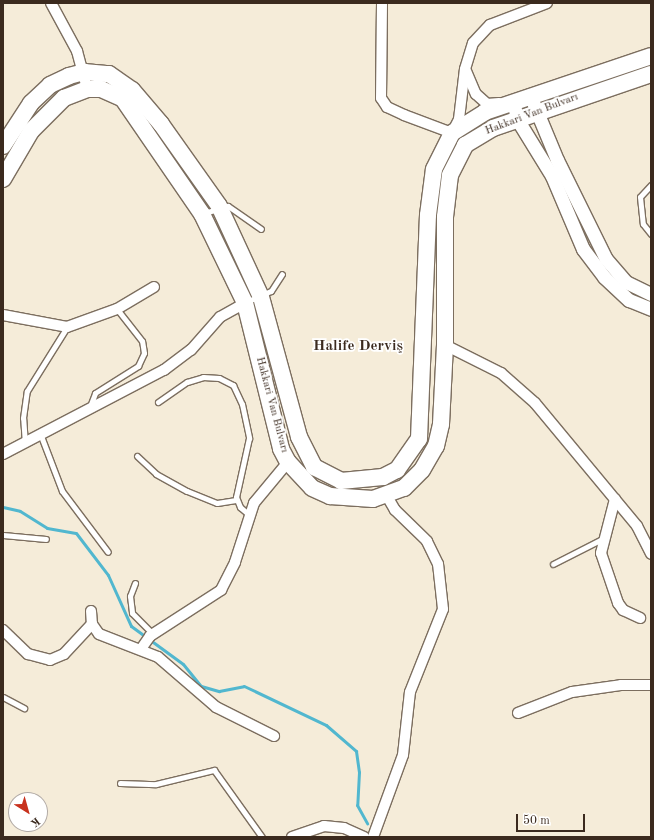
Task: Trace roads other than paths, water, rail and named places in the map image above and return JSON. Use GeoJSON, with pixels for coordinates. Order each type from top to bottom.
{"type":"FeatureCollection","features":[{"type":"Feature","properties":{"kind":"main road","name":"Hakkari Van Bulvarı"},"geometry":{"type":"LineString","coordinates":[[3,146],[31,103],[50,85],[84,72],[109,74],[132,90],[161,124],[219,206],[261,298],[299,437],[314,467],[341,481],[383,477],[397,470],[419,440],[422,423],[428,215],[434,169],[452,132],[485,112],[513,101],[651,56]]}},
{"type":"Feature","properties":{"kind":"main road","name":"Hakkari Van Bulvarı"},"geometry":{"type":"LineString","coordinates":[[87,89],[101,89],[123,99],[202,214],[245,303],[281,449],[288,462],[312,488],[330,496],[373,499],[387,496],[404,488],[422,470],[436,446],[441,424],[446,346],[445,217],[450,175],[465,146],[517,119],[651,74]]}},
{"type":"Feature","properties":{"kind":"main road"},"geometry":{"type":"LineString","coordinates":[[3,180],[23,144],[50,109],[87,89]]}},
{"type":"Feature","properties":{"kind":"street"},"geometry":{"type":"LineString","coordinates":[[51,3],[84,72],[87,89]]}},
{"type":"Feature","properties":{"kind":"street"},"geometry":{"type":"LineString","coordinates":[[382,3],[382,98],[392,110],[452,132],[464,96],[465,69],[473,43],[490,25],[547,3]]}},
{"type":"Feature","properties":{"kind":"street"},"geometry":{"type":"LineString","coordinates":[[465,69],[476,94],[487,104],[513,101],[517,119],[552,176],[583,250],[604,277],[629,300],[651,309]]}},
{"type":"Feature","properties":{"kind":"street"},"geometry":{"type":"LineString","coordinates":[[530,95],[538,111],[557,160],[606,259],[626,282],[651,294]]}},
{"type":"Feature","properties":{"kind":"street"},"geometry":{"type":"LineString","coordinates":[[3,315],[67,327],[117,309],[154,288]]}},
{"type":"Feature","properties":{"kind":"street"},"geometry":{"type":"LineString","coordinates":[[3,454],[26,445],[164,370],[191,350],[220,317],[245,303]]}},
{"type":"Feature","properties":{"kind":"street"},"geometry":{"type":"LineString","coordinates":[[446,346],[501,373],[535,403],[636,526],[651,554]]}},
{"type":"Feature","properties":{"kind":"street"},"geometry":{"type":"LineString","coordinates":[[91,611],[92,624],[102,636],[147,641],[221,590],[235,562],[248,514],[261,493],[288,462]]}},
{"type":"Feature","properties":{"kind":"street"},"geometry":{"type":"LineString","coordinates":[[373,837],[403,755],[410,692],[443,609],[438,564],[427,541],[395,510],[387,496]]}},
{"type":"Feature","properties":{"kind":"street"},"geometry":{"type":"LineString","coordinates":[[615,499],[604,538],[602,553],[612,592],[623,610],[640,618]]}},
{"type":"Feature","properties":{"kind":"street"},"geometry":{"type":"LineString","coordinates":[[3,630],[28,654],[50,660],[64,654],[92,624]]}},
{"type":"Feature","properties":{"kind":"street"},"geometry":{"type":"LineString","coordinates":[[147,641],[158,657],[216,707],[274,736]]}},
{"type":"Feature","properties":{"kind":"street"},"geometry":{"type":"LineString","coordinates":[[518,713],[572,692],[621,685],[651,685]]}},
{"type":"Feature","properties":{"kind":"street"},"geometry":{"type":"LineString","coordinates":[[292,837],[324,826],[344,828],[363,837]]}},
{"type":"Feature","properties":{"kind":"lane"},"geometry":{"type":"LineString","coordinates":[[651,185],[640,197],[643,224],[651,234]]}},
{"type":"Feature","properties":{"kind":"lane"},"geometry":{"type":"LineString","coordinates":[[202,214],[219,206],[228,206],[261,229]]}},
{"type":"Feature","properties":{"kind":"lane"},"geometry":{"type":"LineString","coordinates":[[245,303],[261,298],[278,285],[282,274]]}},
{"type":"Feature","properties":{"kind":"lane"},"geometry":{"type":"LineString","coordinates":[[89,410],[90,400],[95,394],[138,366],[144,353],[142,341],[117,309]]}},
{"type":"Feature","properties":{"kind":"lane"},"geometry":{"type":"LineString","coordinates":[[26,445],[23,418],[27,391],[67,327]]}},
{"type":"Feature","properties":{"kind":"lane"},"geometry":{"type":"LineString","coordinates":[[158,402],[187,382],[203,377],[219,378],[233,385],[242,404],[249,438],[236,500]]}},
{"type":"Feature","properties":{"kind":"lane"},"geometry":{"type":"LineString","coordinates":[[41,436],[62,491],[108,552]]}},
{"type":"Feature","properties":{"kind":"lane"},"geometry":{"type":"LineString","coordinates":[[137,456],[156,474],[187,491],[217,503],[236,500]]}},
{"type":"Feature","properties":{"kind":"lane"},"geometry":{"type":"LineString","coordinates":[[236,500],[248,514]]}},
{"type":"Feature","properties":{"kind":"lane"},"geometry":{"type":"LineString","coordinates":[[3,535],[46,539]]}},
{"type":"Feature","properties":{"kind":"lane"},"geometry":{"type":"LineString","coordinates":[[553,564],[604,538]]}},
{"type":"Feature","properties":{"kind":"lane"},"geometry":{"type":"LineString","coordinates":[[135,583],[130,596],[132,613],[147,641]]}},
{"type":"Feature","properties":{"kind":"lane"},"geometry":{"type":"LineString","coordinates":[[3,697],[24,708]]}},
{"type":"Feature","properties":{"kind":"lane"},"geometry":{"type":"LineString","coordinates":[[120,783],[156,784],[214,770],[262,837]]}},
{"type":"Feature","properties":{"kind":"waterway"},"geometry":{"type":"LineString","coordinates":[[3,507],[20,511],[47,528],[76,533],[108,575],[131,626],[183,664],[201,686],[219,691],[244,686],[326,725],[356,751],[359,772],[357,805],[367,823]]}},
{"type":"Feature","properties":{"kind":"district","name":"Halife Derviş"},"geometry":{"type":"Point","coordinates":[358,347]}}]}
